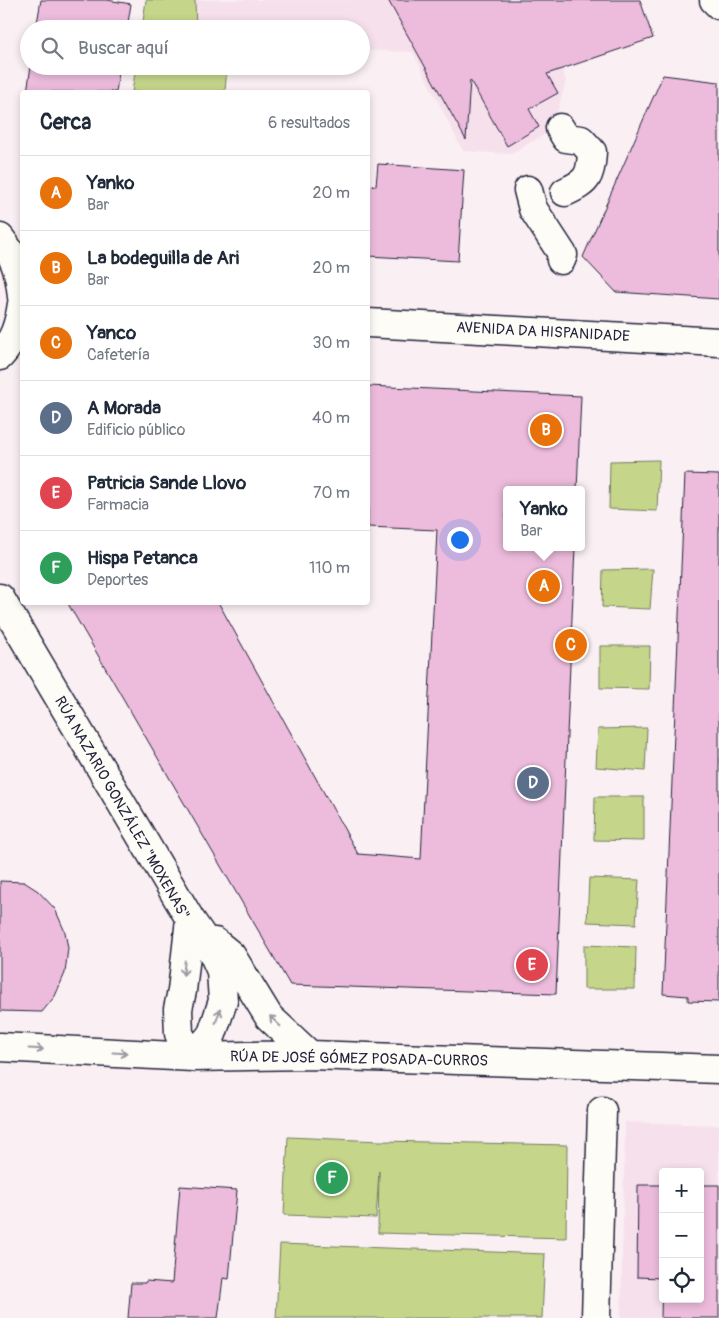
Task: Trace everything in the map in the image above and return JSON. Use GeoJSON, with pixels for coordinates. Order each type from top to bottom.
{"type":"FeatureCollection","features":[{"type":"Feature","properties":{"kind":"street"},"geometry":{"type":"LineString","coordinates":[[714,0],[719,5]]}},
{"type":"Feature","properties":{"kind":"street"},"geometry":{"type":"LineString","coordinates":[[560,128],[566,138],[581,140],[592,152],[591,170],[581,185],[558,191],[533,209],[563,254],[561,260]]}},
{"type":"Feature","properties":{"kind":"street"},"geometry":{"type":"LineString","coordinates":[[0,238],[10,249],[20,275]]}},
{"type":"Feature","properties":{"kind":"street"},"geometry":{"type":"LineString","coordinates":[[0,356],[7,348],[18,326],[20,315]]}},
{"type":"Feature","properties":{"kind":"street","name":"AVENIDA DA HISPANIDADE"},"geometry":{"type":"LineString","coordinates":[[370,323],[719,342]]}},
{"type":"Feature","properties":{"kind":"street","name":"RÚA NAZARIO GONZÁLEZ \"MOXENAS\""},"geometry":{"type":"LineString","coordinates":[[0,598],[190,919],[182,992],[178,1009],[178,1034],[193,1057]]}},
{"type":"Feature","properties":{"kind":"street"},"geometry":{"type":"LineString","coordinates":[[190,919],[231,955],[269,1017],[310,1055]]}},
{"type":"Feature","properties":{"kind":"street"},"geometry":{"type":"LineString","coordinates":[[190,919],[212,951],[221,972],[223,1001],[212,1034],[193,1057]]}},
{"type":"Feature","properties":{"kind":"street","name":"RÚA DE JOSÉ GÓMEZ POSADA-CURROS"},"geometry":{"type":"LineString","coordinates":[[0,1048],[193,1057],[310,1055],[719,1068]]}},
{"type":"Feature","properties":{"kind":"street"},"geometry":{"type":"LineString","coordinates":[[596,1318],[602,1111]]}},
{"type":"Feature","properties":{"kind":"shaded area"},"geometry":{"type":"Polygon","coordinates":[[[195,0],[538,0],[566,81],[552,130],[511,154],[463,151],[413,52],[370,50],[370,20],[196,20],[195,0]]]}},
{"type":"Feature","properties":{"kind":"shaded area"},"geometry":{"type":"Polygon","coordinates":[[[625,1122],[719,1125],[719,1318],[621,1318],[625,1122]]]}},
{"type":"Feature","properties":{"kind":"green space"},"geometry":{"type":"Polygon","coordinates":[[[146,0],[195,0],[196,20],[143,20],[146,0]]]}},
{"type":"Feature","properties":{"kind":"green space"},"geometry":{"type":"Polygon","coordinates":[[[135,75],[226,75],[225,90],[132,90],[135,75]]]}},
{"type":"Feature","properties":{"kind":"green space"},"geometry":{"type":"Polygon","coordinates":[[[659,460],[657,511],[609,509],[610,461],[659,460]]]}},
{"type":"Feature","properties":{"kind":"green space"},"geometry":{"type":"Polygon","coordinates":[[[653,569],[650,609],[602,607],[603,570],[653,569]]]}},
{"type":"Feature","properties":{"kind":"green space"},"geometry":{"type":"Polygon","coordinates":[[[600,646],[650,646],[649,689],[600,688],[600,646]]]}},
{"type":"Feature","properties":{"kind":"green space"},"geometry":{"type":"Polygon","coordinates":[[[647,728],[645,771],[596,767],[598,729],[647,728]]]}},
{"type":"Feature","properties":{"kind":"green space"},"geometry":{"type":"Polygon","coordinates":[[[595,797],[644,797],[644,841],[594,840],[595,797]]]}},
{"type":"Feature","properties":{"kind":"green space"},"geometry":{"type":"Polygon","coordinates":[[[589,878],[639,880],[636,924],[587,922],[589,878]]]}},
{"type":"Feature","properties":{"kind":"green space"},"geometry":{"type":"Polygon","coordinates":[[[584,945],[636,947],[635,989],[584,989],[584,945]]]}},
{"type":"Feature","properties":{"kind":"green space"},"geometry":{"type":"Polygon","coordinates":[[[288,1137],[567,1145],[566,1238],[378,1233],[379,1171],[376,1218],[284,1215],[288,1137]]]}},
{"type":"Feature","properties":{"kind":"green space"},"geometry":{"type":"Polygon","coordinates":[[[280,1244],[545,1254],[542,1318],[276,1318],[280,1244]]]}},
{"type":"Feature","properties":{"kind":"building"},"geometry":{"type":"Polygon","coordinates":[[[41,0],[107,0],[131,4],[128,20],[38,20],[41,0]]]}},
{"type":"Feature","properties":{"kind":"building"},"geometry":{"type":"Polygon","coordinates":[[[388,0],[640,0],[653,38],[547,74],[558,93],[529,109],[539,127],[507,146],[470,80],[466,140],[388,0]]]}},
{"type":"Feature","properties":{"kind":"building"},"geometry":{"type":"Polygon","coordinates":[[[30,75],[119,75],[116,90],[27,90],[30,75]]]}},
{"type":"Feature","properties":{"kind":"building"},"geometry":{"type":"Polygon","coordinates":[[[663,75],[719,82],[719,299],[616,292],[583,257],[663,75]]]}},
{"type":"Feature","properties":{"kind":"building"},"geometry":{"type":"Polygon","coordinates":[[[378,164],[464,170],[458,261],[370,256],[370,185],[376,186],[378,164]]]}},
{"type":"Feature","properties":{"kind":"building"},"geometry":{"type":"Polygon","coordinates":[[[370,386],[581,396],[577,486],[503,486],[503,551],[575,551],[556,994],[290,985],[69,605],[220,605],[358,854],[421,859],[437,530],[370,527],[370,386]]]}},
{"type":"Feature","properties":{"kind":"building"},"geometry":{"type":"Polygon","coordinates":[[[685,474],[719,475],[719,1002],[688,1001],[688,996],[663,994],[685,474]]]}},
{"type":"Feature","properties":{"kind":"building"},"geometry":{"type":"Polygon","coordinates":[[[0,881],[24,882],[38,891],[55,909],[65,932],[68,948],[65,973],[55,996],[42,1012],[0,1011],[0,881]]]}},
{"type":"Feature","properties":{"kind":"building"},"geometry":{"type":"Polygon","coordinates":[[[638,1185],[659,1185],[659,1278],[637,1277],[638,1185]]]}},
{"type":"Feature","properties":{"kind":"building"},"geometry":{"type":"Polygon","coordinates":[[[704,1185],[719,1185],[719,1318],[661,1318],[661,1303],[704,1303],[704,1185]]]}},
{"type":"Feature","properties":{"kind":"building"},"geometry":{"type":"Polygon","coordinates":[[[180,1186],[237,1190],[229,1279],[223,1278],[218,1318],[128,1318],[131,1283],[145,1283],[146,1281],[172,1283],[180,1186]]]}},
{"type":"Feature","properties":{"kind":"place","name":"La bodeguilla de Ari"},"geometry":{"type":"Point","coordinates":[546,430]}},
{"type":"Feature","properties":{"kind":"place","name":"Yanko"},"geometry":{"type":"Point","coordinates":[544,586]}},
{"type":"Feature","properties":{"kind":"place","name":"Yanco"},"geometry":{"type":"Point","coordinates":[571,645]}},
{"type":"Feature","properties":{"kind":"place","name":"A Morada"},"geometry":{"type":"Point","coordinates":[533,783]}},
{"type":"Feature","properties":{"kind":"place","name":"Patricia Sande Llovo"},"geometry":{"type":"Point","coordinates":[532,965]}},
{"type":"Feature","properties":{"kind":"place","name":"Hispa Petanca"},"geometry":{"type":"Point","coordinates":[332,1178]}}]}
